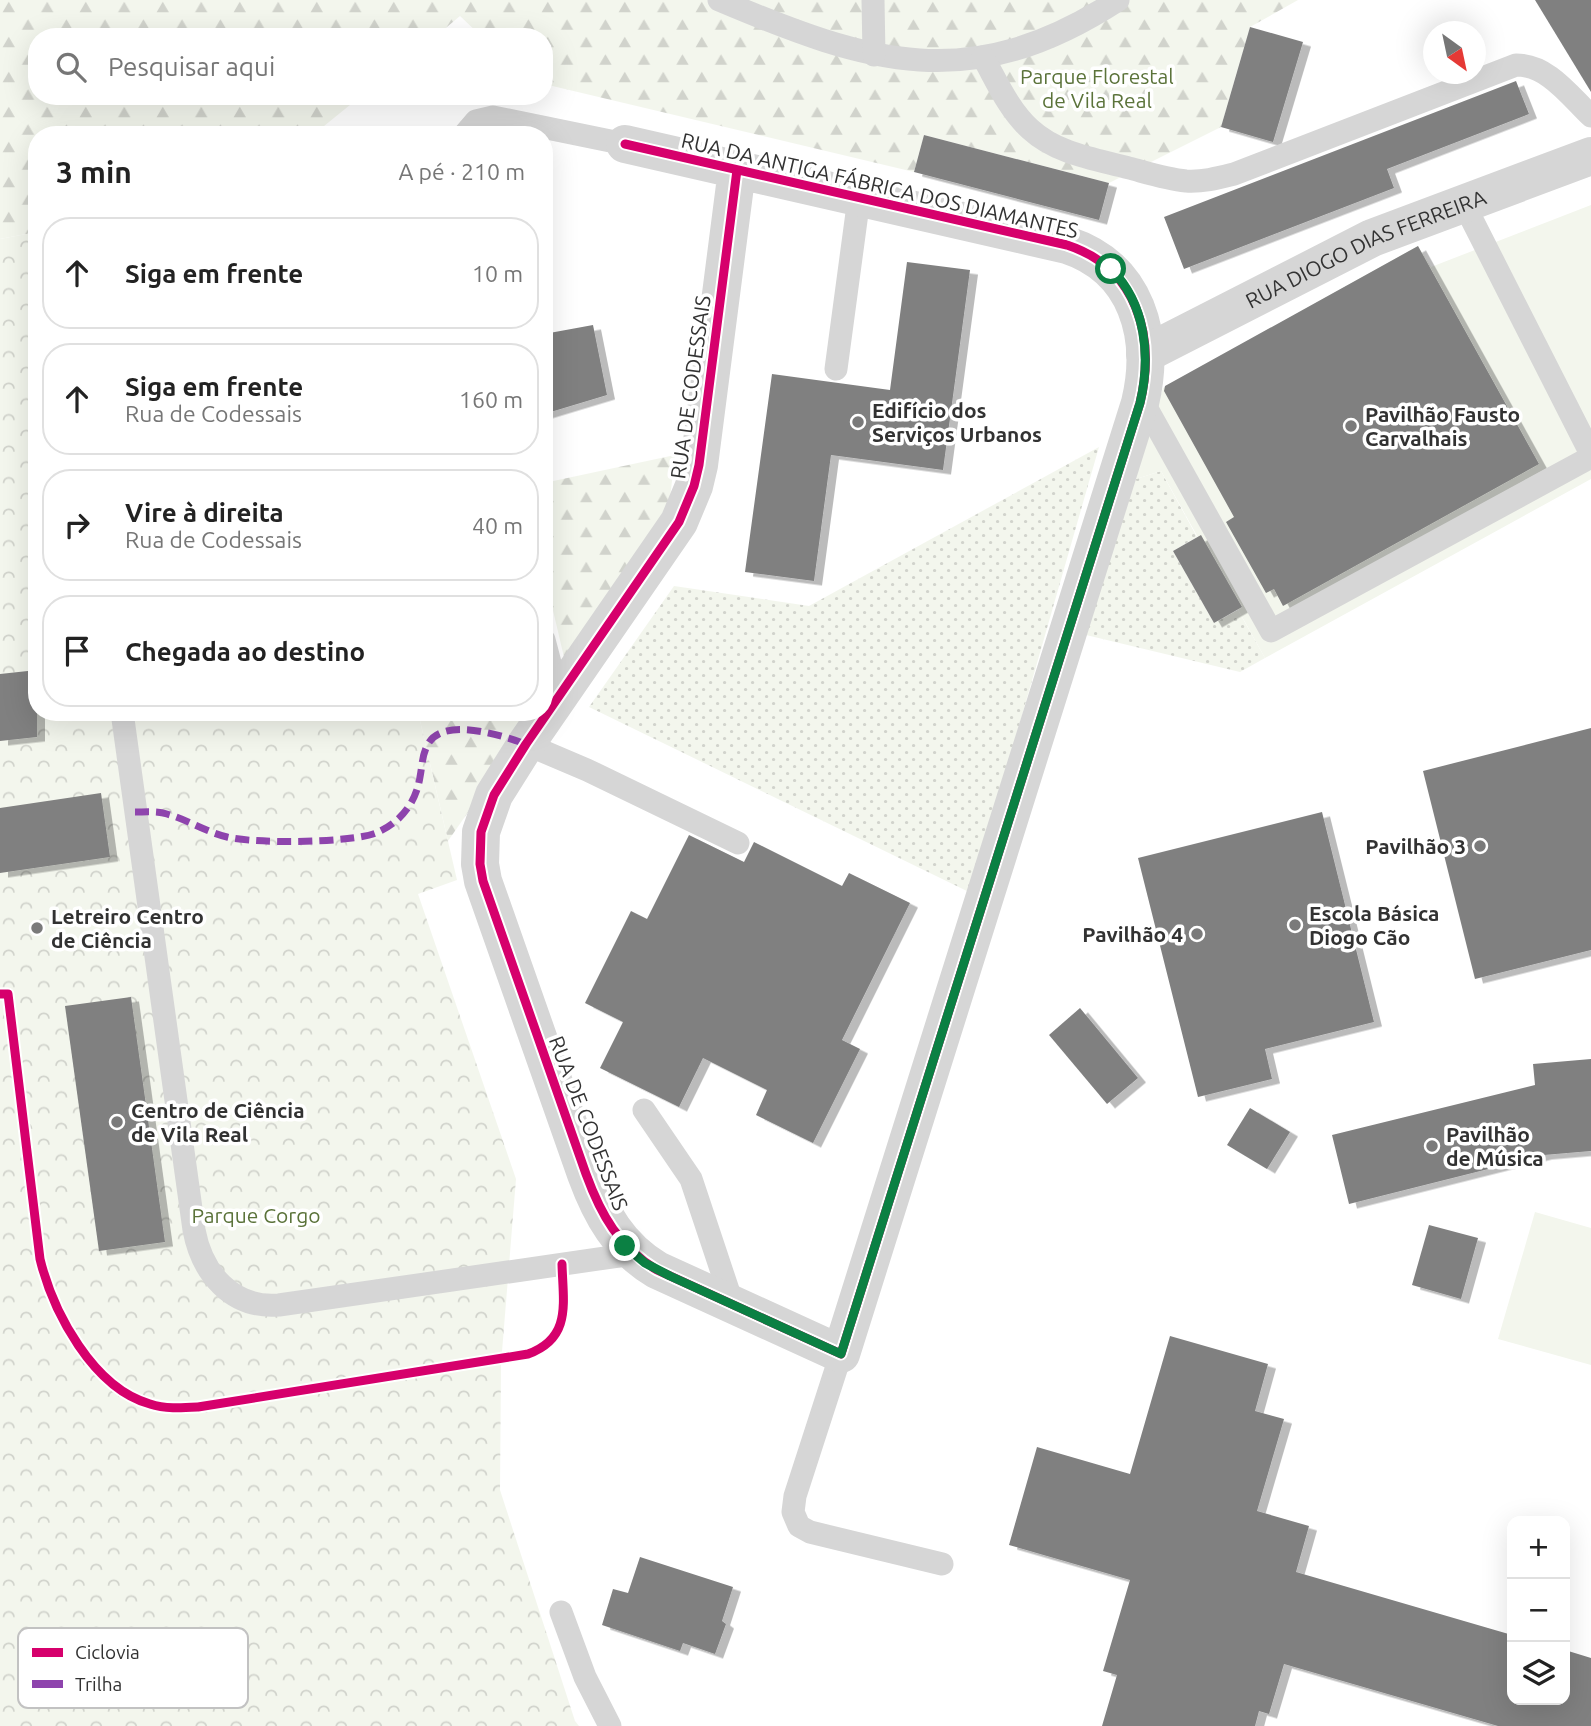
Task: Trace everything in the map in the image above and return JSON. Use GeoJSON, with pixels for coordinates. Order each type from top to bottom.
{"type":"FeatureCollection","features":[{"type":"Feature","properties":{"kind":"street","name":"RUA DA ANTIGA FÁBRICA DOS DIAMANTES"},"geometry":{"type":"LineString","coordinates":[[625,144],[1067,245],[1093,254],[1119,277],[1129,293],[1140,320],[1145,354]]}},
{"type":"Feature","properties":{"kind":"street","name":"RUA DIOGO DIAS FERREIRA"},"geometry":{"type":"LineString","coordinates":[[1145,354],[1372,238],[1591,156]]}},
{"type":"Feature","properties":{"kind":"street","name":"RUA DE CODESSAIS"},"geometry":{"type":"LineString","coordinates":[[553,706],[679,522],[694,486],[699,465],[737,170]]}},
{"type":"Feature","properties":{"kind":"street"},"geometry":{"type":"LineString","coordinates":[[841,1354],[1141,398],[1145,354]]}},
{"type":"Feature","properties":{"kind":"street","name":"RUA DE CODESSAIS"},"geometry":{"type":"LineString","coordinates":[[542,721],[494,795],[486,814],[479,846],[483,881],[593,1193],[607,1223],[633,1254],[657,1270],[841,1354]]}},
{"type":"Feature","properties":{"kind":"lane"},"geometry":{"type":"LineString","coordinates":[[719,0],[809,37],[874,55],[926,61],[983,57],[1046,40],[1086,21],[1118,0]]}},
{"type":"Feature","properties":{"kind":"lane"},"geometry":{"type":"LineString","coordinates":[[873,0],[874,55]]}},
{"type":"Feature","properties":{"kind":"lane"},"geometry":{"type":"LineString","coordinates":[[983,57],[1013,110],[1031,130],[1044,139],[1074,154],[1181,180],[1201,181],[1234,174],[1516,65],[1527,65],[1545,73],[1591,116]]}},
{"type":"Feature","properties":{"kind":"lane"},"geometry":{"type":"LineString","coordinates":[[472,126],[477,121],[493,117],[537,126]]}},
{"type":"Feature","properties":{"kind":"lane"},"geometry":{"type":"LineString","coordinates":[[553,129],[625,144]]}},
{"type":"Feature","properties":{"kind":"lane"},"geometry":{"type":"LineString","coordinates":[[836,369],[859,198]]}},
{"type":"Feature","properties":{"kind":"lane"},"geometry":{"type":"LineString","coordinates":[[1141,398],[1271,631],[1591,456],[1463,202]]}},
{"type":"Feature","properties":{"kind":"lane"},"geometry":{"type":"LineString","coordinates":[[553,674],[559,697]]}},
{"type":"Feature","properties":{"kind":"lane"},"geometry":{"type":"LineString","coordinates":[[123,721],[194,1230],[201,1255],[220,1286],[246,1302],[279,1306],[633,1254]]}},
{"type":"Feature","properties":{"kind":"lane"},"geometry":{"type":"LineString","coordinates":[[526,744],[587,770],[738,843]]}},
{"type":"Feature","properties":{"kind":"lane"},"geometry":{"type":"LineString","coordinates":[[644,1110],[691,1179],[733,1305]]}},
{"type":"Feature","properties":{"kind":"lane"},"geometry":{"type":"LineString","coordinates":[[841,1354],[797,1487],[793,1512],[799,1526],[810,1532],[942,1564]]}},
{"type":"Feature","properties":{"kind":"lane"},"geometry":{"type":"LineString","coordinates":[[561,1612],[585,1677],[610,1726]]}},
{"type":"Feature","properties":{"kind":"green space","name":"Parque Florestal de Vila Real"},"geometry":{"type":"Polygon","coordinates":[[[0,0],[1298,0],[1250,27],[1221,127],[1109,183],[924,135],[914,172],[553,86],[553,28],[473,28],[460,16],[446,28],[28,28],[28,105],[350,105],[324,126],[28,126],[28,234],[0,239],[0,0]]]}},
{"type":"Feature","properties":{"kind":"green space"},"geometry":{"type":"Polygon","coordinates":[[[1591,205],[1591,479],[1265,658],[1161,471],[1133,480],[1163,388],[1418,246],[1431,267],[1591,205]]]}},
{"type":"Feature","properties":{"kind":"green space","name":"Parque Corgo"},"geometry":{"type":"Polygon","coordinates":[[[28,234],[28,721],[420,721],[457,880],[418,894],[516,1179],[501,1364],[500,1490],[575,1721],[579,1726],[0,1726],[0,239],[28,234]]]}},
{"type":"Feature","properties":{"kind":"green space"},"geometry":{"type":"Polygon","coordinates":[[[1099,447],[971,893],[589,707],[674,586],[809,606],[1099,447]]]}},
{"type":"Feature","properties":{"kind":"green space"},"geometry":{"type":"Polygon","coordinates":[[[675,455],[669,507],[567,670],[553,610],[553,481],[675,455]]]}},
{"type":"Feature","properties":{"kind":"green space"},"geometry":{"type":"Polygon","coordinates":[[[1161,471],[1197,537],[1173,551],[1214,623],[1238,610],[1265,658],[1240,672],[1086,635],[1133,480],[1161,471]]]}},
{"type":"Feature","properties":{"kind":"green space"},"geometry":{"type":"Polygon","coordinates":[[[420,721],[532,721],[448,841],[420,721]]]}},
{"type":"Feature","properties":{"kind":"green space"},"geometry":{"type":"Polygon","coordinates":[[[1535,1212],[1591,1228],[1591,1365],[1498,1339],[1535,1212]]]}},
{"type":"Feature","properties":{"kind":"building"},"geometry":{"type":"Polygon","coordinates":[[[1535,0],[1591,0],[1591,92],[1535,0]]]}},
{"type":"Feature","properties":{"kind":"building"},"geometry":{"type":"Polygon","coordinates":[[[1250,27],[1303,42],[1273,142],[1221,127],[1250,27]]]}},
{"type":"Feature","properties":{"kind":"building"},"geometry":{"type":"Polygon","coordinates":[[[1516,81],[1529,114],[1387,169],[1394,188],[1184,269],[1164,217],[1516,81]]]}},
{"type":"Feature","properties":{"kind":"building"},"geometry":{"type":"Polygon","coordinates":[[[924,135],[1109,183],[1099,220],[914,172],[924,135]]]}},
{"type":"Feature","properties":{"kind":"building","name":"Pavilhão Fausto Carvalhais"},"geometry":{"type":"Polygon","coordinates":[[[1418,246],[1539,464],[1283,606],[1274,589],[1266,593],[1226,522],[1234,517],[1164,391],[1165,386],[1418,246]]]}},
{"type":"Feature","properties":{"kind":"building","name":"Edifício dos Serviços Urbanos"},"geometry":{"type":"Polygon","coordinates":[[[907,262],[970,270],[943,470],[831,455],[814,581],[745,572],[772,374],[890,390],[907,262]]]}},
{"type":"Feature","properties":{"kind":"building"},"geometry":{"type":"Polygon","coordinates":[[[593,325],[607,395],[553,411],[553,332],[593,325]]]}},
{"type":"Feature","properties":{"kind":"building"},"geometry":{"type":"Polygon","coordinates":[[[1201,535],[1242,607],[1214,623],[1173,551],[1201,535]]]}},
{"type":"Feature","properties":{"kind":"building"},"geometry":{"type":"Polygon","coordinates":[[[28,671],[28,721],[37,721],[37,737],[0,741],[0,674],[28,671]]]}},
{"type":"Feature","properties":{"kind":"building","name":"Pavilhão 3"},"geometry":{"type":"Polygon","coordinates":[[[1591,728],[1591,950],[1475,979],[1423,771],[1591,728]]]}},
{"type":"Feature","properties":{"kind":"building"},"geometry":{"type":"Polygon","coordinates":[[[101,793],[110,857],[0,873],[0,808],[101,793]]]}},
{"type":"Feature","properties":{"kind":"building","name":"Pavilhão 4"},"geometry":{"type":"Polygon","coordinates":[[[1322,812],[1374,1022],[1265,1049],[1272,1079],[1198,1097],[1138,858],[1322,812]]]}},
{"type":"Feature","properties":{"kind":"building"},"geometry":{"type":"Polygon","coordinates":[[[689,835],[744,862],[754,842],[842,886],[849,873],[910,903],[842,1040],[860,1049],[813,1143],[756,1115],[767,1090],[703,1058],[679,1107],[600,1068],[623,1022],[585,1003],[631,911],[647,919],[689,835]]]}},
{"type":"Feature","properties":{"kind":"building"},"geometry":{"type":"Polygon","coordinates":[[[131,997],[165,1242],[99,1251],[65,1006],[131,997]]]}},
{"type":"Feature","properties":{"kind":"building"},"geometry":{"type":"Polygon","coordinates":[[[1080,1008],[1138,1078],[1107,1104],[1049,1035],[1080,1008]]]}},
{"type":"Feature","properties":{"kind":"building","name":"Pavilhão de Música"},"geometry":{"type":"Polygon","coordinates":[[[1591,1059],[1591,1151],[1544,1155],[1349,1204],[1332,1135],[1535,1085],[1533,1064],[1591,1059]]]}},
{"type":"Feature","properties":{"kind":"building"},"geometry":{"type":"Polygon","coordinates":[[[1250,1108],[1290,1132],[1267,1169],[1227,1145],[1250,1108]]]}},
{"type":"Feature","properties":{"kind":"building"},"geometry":{"type":"Polygon","coordinates":[[[1429,1225],[1478,1238],[1461,1299],[1412,1285],[1429,1225]]]}},
{"type":"Feature","properties":{"kind":"building"},"geometry":{"type":"Polygon","coordinates":[[[1170,1336],[1268,1364],[1255,1411],[1284,1419],[1257,1511],[1309,1526],[1296,1572],[1507,1634],[1507,1705],[1570,1705],[1570,1652],[1591,1658],[1591,1726],[1498,1726],[1284,1664],[1269,1714],[1259,1711],[1255,1726],[1102,1726],[1117,1675],[1103,1671],[1130,1580],[1009,1545],[1037,1447],[1130,1474],[1170,1336]]]}},
{"type":"Feature","properties":{"kind":"building"},"geometry":{"type":"Polygon","coordinates":[[[640,1557],[733,1587],[722,1621],[726,1624],[715,1654],[683,1643],[680,1651],[602,1625],[613,1589],[628,1593],[640,1557]]]}},
{"type":"Feature","properties":{"kind":"marked path"},"geometry":{"type":"LineString","coordinates":[[135,812],[167,814],[219,835],[240,839],[346,839],[385,829],[406,811],[418,786],[425,750],[434,737],[445,731],[473,730],[526,744]]}},
{"type":"Feature","properties":{"kind":"cycle path"},"geometry":{"type":"LineString","coordinates":[[542,721],[494,795],[481,832],[480,864],[483,881],[598,1203],[622,1240],[657,1270],[841,1354],[1140,403],[1145,353],[1142,330],[1136,308],[1125,287],[1110,270],[1091,256],[1067,245],[625,144]]}},
{"type":"Feature","properties":{"kind":"cycle path"},"geometry":{"type":"LineString","coordinates":[[553,705],[679,522],[694,486],[699,465],[737,170]]}},
{"type":"Feature","properties":{"kind":"cycle path"},"geometry":{"type":"LineString","coordinates":[[0,994],[8,994],[40,1259],[46,1280],[65,1324],[78,1345],[111,1382],[129,1395],[161,1407],[198,1407],[528,1354],[552,1339],[558,1329],[563,1305],[562,1264]]}},
{"type":"Feature","properties":{"kind":"place","name":"Edifício dos Serviços Urbanos"},"geometry":{"type":"Point","coordinates":[858,422]}},
{"type":"Feature","properties":{"kind":"place","name":"Pavilhão Fausto Carvalhais"},"geometry":{"type":"Point","coordinates":[1351,426]}},
{"type":"Feature","properties":{"kind":"place","name":"Pavilhão 3"},"geometry":{"type":"Point","coordinates":[1480,846]}},
{"type":"Feature","properties":{"kind":"place","name":"Escola Básica Diogo Cão"},"geometry":{"type":"Point","coordinates":[1295,925]}},
{"type":"Feature","properties":{"kind":"place","name":"Letreiro Centro de Ciência"},"geometry":{"type":"Point","coordinates":[37,928]}},
{"type":"Feature","properties":{"kind":"place","name":"Pavilhão 4"},"geometry":{"type":"Point","coordinates":[1197,934]}},
{"type":"Feature","properties":{"kind":"place","name":"Centro de Ciência de Vila Real"},"geometry":{"type":"Point","coordinates":[117,1122]}},
{"type":"Feature","properties":{"kind":"place","name":"Pavilhão de Música"},"geometry":{"type":"Point","coordinates":[1432,1146]}},
{"type":"Feature","properties":{"kind":"route"},"geometry":{"type":"LineString","coordinates":[[625,1246],[645,1263],[670,1276],[841,1354],[1140,403],[1145,362],[1143,330],[1135,303],[1111,269]]}}]}
